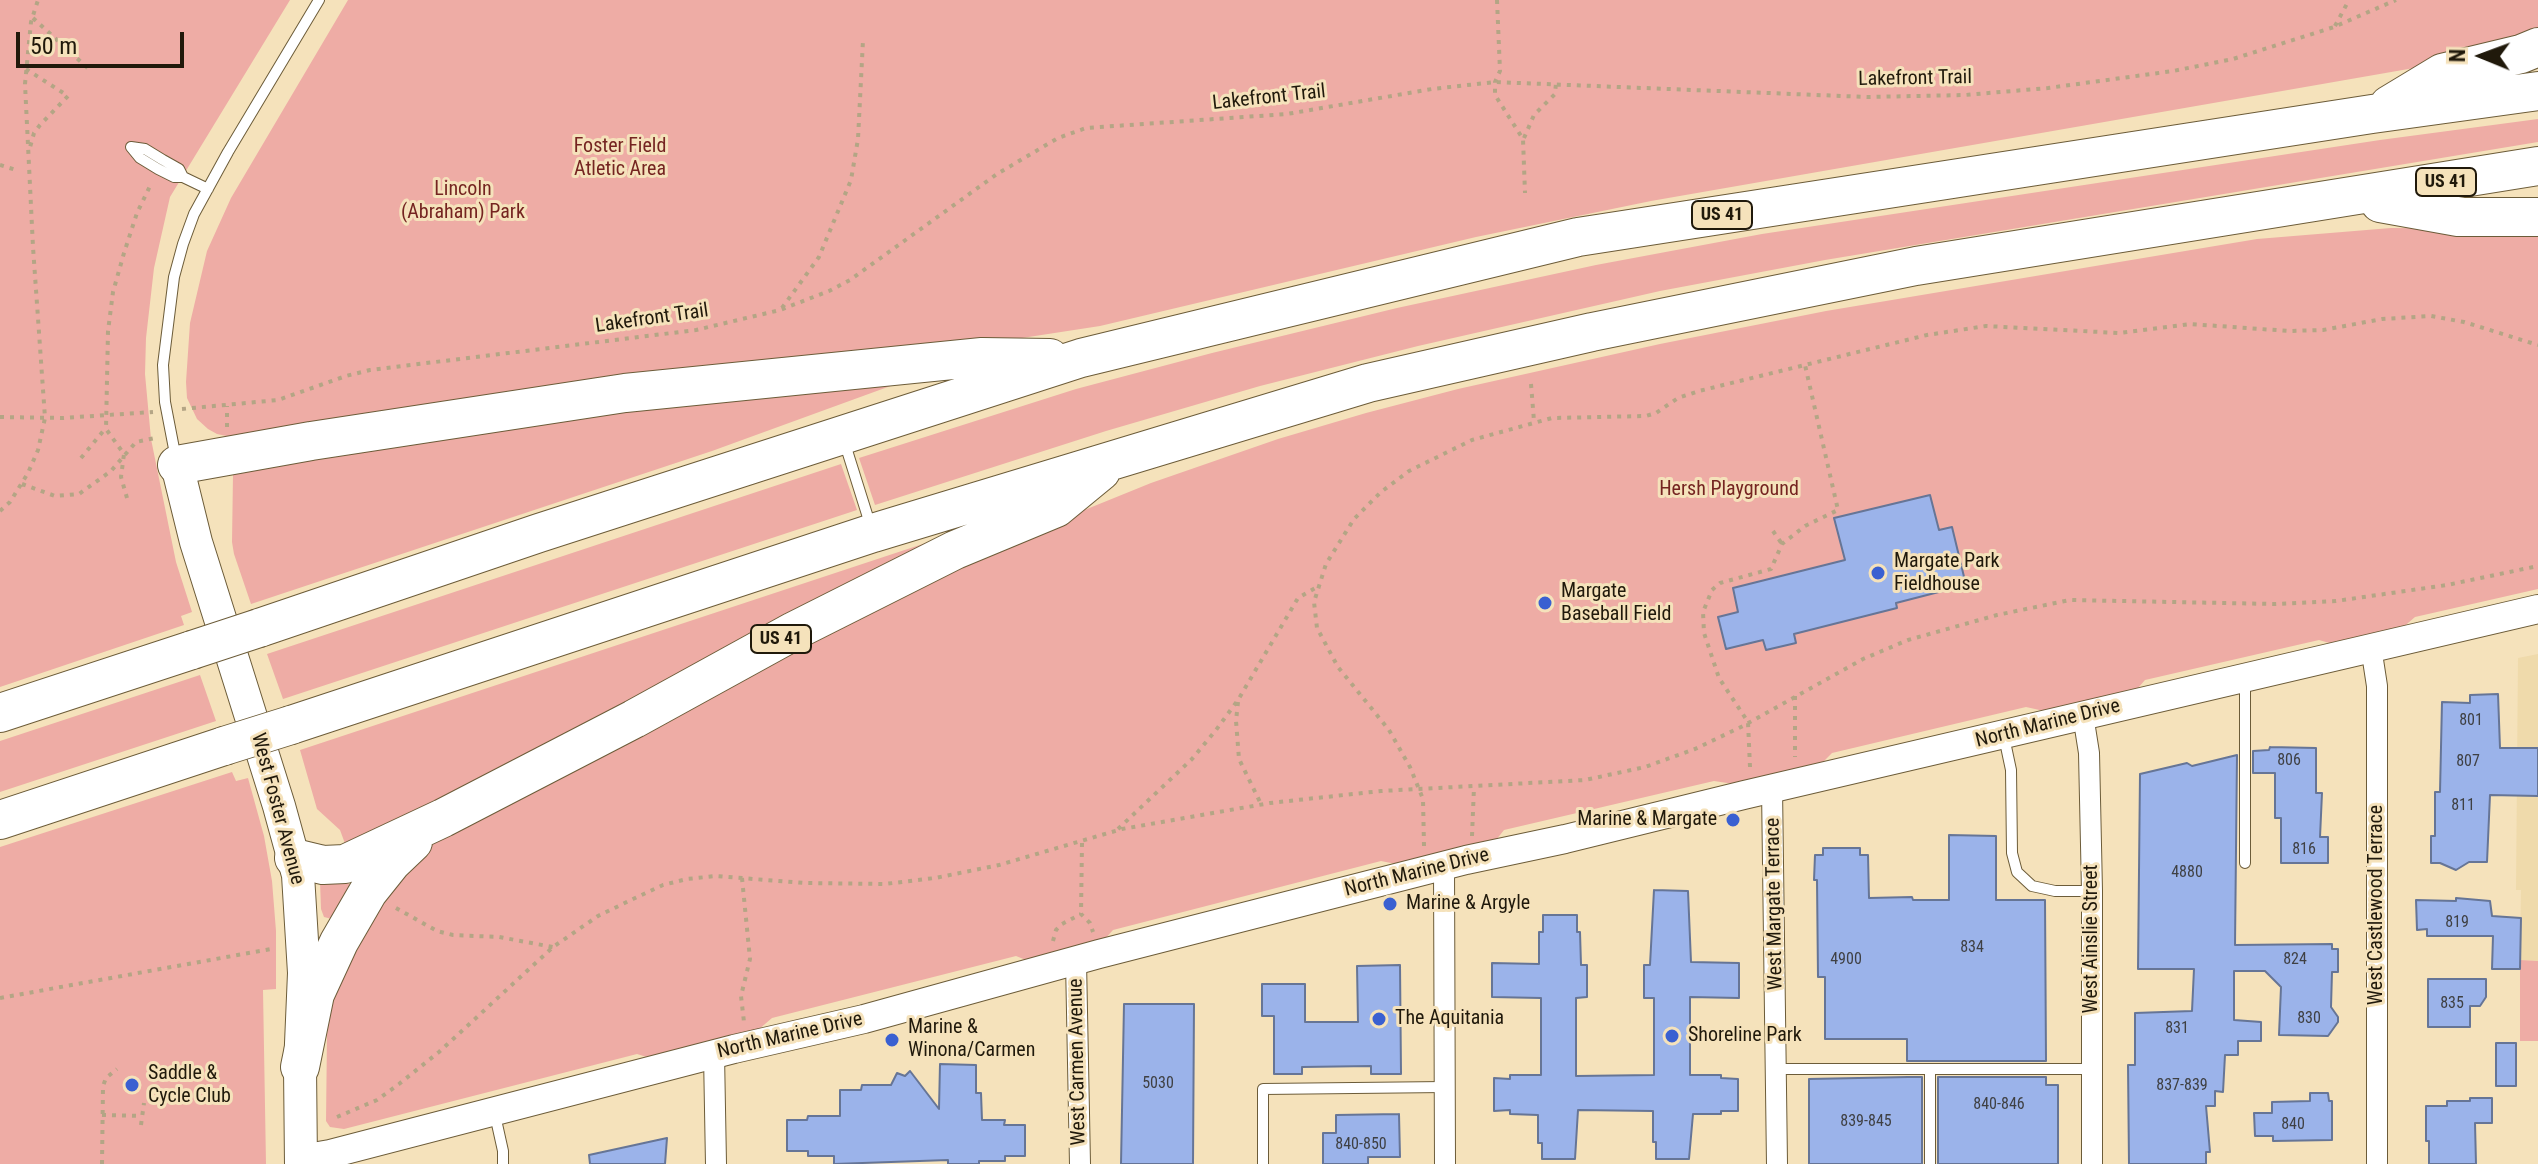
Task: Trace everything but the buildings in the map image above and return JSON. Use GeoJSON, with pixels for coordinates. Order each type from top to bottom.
{"type":"FeatureCollection","features":[{"type":"Feature","properties":{"kind":"highway"},"geometry":{"type":"LineString","coordinates":[[2372,114],[2442,73],[2538,47]]}},
{"type":"Feature","properties":{"kind":"highway","name":"US 41"},"geometry":{"type":"LineString","coordinates":[[174,451],[297,443],[625,393],[982,357],[1081,358],[1578,237],[2538,91]]}},
{"type":"Feature","properties":{"kind":"highway","name":"US 41"},"geometry":{"type":"LineString","coordinates":[[300,1067],[315,994],[346,929],[368,892],[392,862],[443,818],[634,719],[794,631],[955,550],[1056,508],[1116,459],[1368,383],[1592,332],[1916,266],[2538,166]]}},
{"type":"Feature","properties":{"kind":"highway"},"geometry":{"type":"LineString","coordinates":[[2353,198],[2458,217],[2538,217]]}},
{"type":"Feature","properties":{"kind":"highway"},"geometry":{"type":"LineString","coordinates":[[0,713],[1081,358]]}},
{"type":"Feature","properties":{"kind":"highway"},"geometry":{"type":"LineString","coordinates":[[0,820],[873,533],[1116,459]]}},
{"type":"Feature","properties":{"kind":"highway"},"geometry":{"type":"LineString","coordinates":[[294,858],[323,865],[345,864],[443,818]]}},
{"type":"Feature","properties":{"kind":"main road","name":"West Foster Avenue"},"geometry":{"type":"LineString","coordinates":[[174,451],[196,542],[294,858],[303,926],[301,1161]]}},
{"type":"Feature","properties":{"kind":"street","name":"North Marine Drive"},"geometry":{"type":"LineString","coordinates":[[301,1161],[714,1054],[864,1019],[1086,952],[2538,609]]}},
{"type":"Feature","properties":{"kind":"street","name":"West Castlewood Terrace"},"geometry":{"type":"LineString","coordinates":[[2371,647],[2377,686],[2377,1164]]}},
{"type":"Feature","properties":{"kind":"street","name":"West Ainslie Street"},"geometry":{"type":"LineString","coordinates":[[2083,715],[2089,753],[2092,891],[2092,1164]]}},
{"type":"Feature","properties":{"kind":"street","name":"West Margate Terrace"},"geometry":{"type":"LineString","coordinates":[[1772,788],[1777,1164]]}},
{"type":"Feature","properties":{"kind":"street"},"geometry":{"type":"LineString","coordinates":[[1444,865],[1445,1164]]}},
{"type":"Feature","properties":{"kind":"street","name":"West Carmen Avenue"},"geometry":{"type":"LineString","coordinates":[[1080,1164],[1086,952]]}},
{"type":"Feature","properties":{"kind":"street"},"geometry":{"type":"LineString","coordinates":[[714,1054],[716,1164]]}},
{"type":"Feature","properties":{"kind":"lane"},"geometry":{"type":"LineString","coordinates":[[174,451],[163,365],[169,309],[183,244],[208,189],[319,0]]}},
{"type":"Feature","properties":{"kind":"lane"},"geometry":{"type":"LineString","coordinates":[[183,177],[208,189]]}},
{"type":"Feature","properties":{"kind":"lane"},"geometry":{"type":"LineString","coordinates":[[842,435],[873,533]]}},
{"type":"Feature","properties":{"kind":"lane"},"geometry":{"type":"LineString","coordinates":[[2245,678],[2245,863]]}},
{"type":"Feature","properties":{"kind":"lane"},"geometry":{"type":"LineString","coordinates":[[2004,735],[2011,770],[2012,853],[2017,872],[2032,886],[2055,891],[2092,891]]}},
{"type":"Feature","properties":{"kind":"lane"},"geometry":{"type":"LineString","coordinates":[[1777,1069],[2092,1069]]}},
{"type":"Feature","properties":{"kind":"lane"},"geometry":{"type":"LineString","coordinates":[[1930,1069],[1930,1164]]}},
{"type":"Feature","properties":{"kind":"lane"},"geometry":{"type":"LineString","coordinates":[[1263,1164],[1263,1089],[1445,1087]]}},
{"type":"Feature","properties":{"kind":"lane"},"geometry":{"type":"LineString","coordinates":[[494,1113],[503,1164]]}},
{"type":"Feature","properties":{"kind":"path"},"geometry":{"type":"LineString","coordinates":[[0,511],[22,484],[38,450],[45,418],[28,153],[26,69],[38,0]]}},
{"type":"Feature","properties":{"kind":"path"},"geometry":{"type":"LineString","coordinates":[[1497,0],[1500,71],[1495,82],[1495,95],[1523,139]]}},
{"type":"Feature","properties":{"kind":"path"},"geometry":{"type":"LineString","coordinates":[[2334,27],[2349,0]]}},
{"type":"Feature","properties":{"kind":"path","name":"Lakefront Trail"},"geometry":{"type":"LineString","coordinates":[[192,409],[278,400],[370,370],[696,330],[780,310],[850,280],[997,174],[1077,130],[1098,126],[1298,112],[1432,89],[1495,82],[1867,97],[2003,93],[2208,64],[2262,51],[2334,27],[2396,0]]}},
{"type":"Feature","properties":{"kind":"path"},"geometry":{"type":"LineString","coordinates":[[33,18],[92,72]]}},
{"type":"Feature","properties":{"kind":"path"},"geometry":{"type":"LineString","coordinates":[[780,310],[819,257],[851,180],[858,131],[863,40]]}},
{"type":"Feature","properties":{"kind":"path"},"geometry":{"type":"LineString","coordinates":[[26,69],[68,96],[34,133],[28,153]]}},
{"type":"Feature","properties":{"kind":"path"},"geometry":{"type":"LineString","coordinates":[[1525,193],[1523,139],[1534,115],[1555,94],[1556,83]]}},
{"type":"Feature","properties":{"kind":"path"},"geometry":{"type":"LineString","coordinates":[[0,165],[19,171]]}},
{"type":"Feature","properties":{"kind":"path"},"geometry":{"type":"LineString","coordinates":[[127,498],[121,477],[124,454],[106,429],[105,370],[113,292],[137,213],[156,175]]}},
{"type":"Feature","properties":{"kind":"path"},"geometry":{"type":"LineString","coordinates":[[1412,849],[1424,846],[1423,799],[1419,789],[1389,730],[1338,667],[1326,647],[1314,613],[1317,587],[1326,564],[1354,519],[1381,492],[1441,453],[1534,421],[1587,415],[1646,416],[1678,398],[1699,391],[1927,335],[1986,326],[2119,333],[2190,324],[2289,331],[2323,330],[2382,319],[2431,316],[2464,322],[2538,345]]}},
{"type":"Feature","properties":{"kind":"path"},"geometry":{"type":"LineString","coordinates":[[1750,767],[1748,722],[1719,678],[1704,633],[1703,612],[1712,590],[1720,583],[1771,569],[1782,544],[1805,526],[1838,510],[1805,365]]}},
{"type":"Feature","properties":{"kind":"path"},"geometry":{"type":"LineString","coordinates":[[1531,384],[1534,421]]}},
{"type":"Feature","properties":{"kind":"path"},"geometry":{"type":"LineString","coordinates":[[226,436],[227,406]]}},
{"type":"Feature","properties":{"kind":"path"},"geometry":{"type":"LineString","coordinates":[[0,417],[148,413]]}},
{"type":"Feature","properties":{"kind":"path"},"geometry":{"type":"LineString","coordinates":[[81,458],[106,429]]}},
{"type":"Feature","properties":{"kind":"path"},"geometry":{"type":"LineString","coordinates":[[22,484],[55,496],[79,494],[111,471],[140,440],[174,451]]}},
{"type":"Feature","properties":{"kind":"path"},"geometry":{"type":"LineString","coordinates":[[1773,531],[1782,544]]}},
{"type":"Feature","properties":{"kind":"path"},"geometry":{"type":"LineString","coordinates":[[337,1117],[377,1100],[399,1084],[553,947],[598,916],[663,885],[716,876],[885,884],[999,865],[1117,831],[1262,804],[1419,789],[1585,780],[1645,767],[1695,749],[1863,659],[1908,640],[1952,626],[2048,604],[2070,600],[2308,603],[2447,585],[2538,566]]}},
{"type":"Feature","properties":{"kind":"path"},"geometry":{"type":"LineString","coordinates":[[1117,831],[1192,759],[1238,700],[1298,598],[1317,587]]}},
{"type":"Feature","properties":{"kind":"path"},"geometry":{"type":"LineString","coordinates":[[1785,760],[1795,758],[1795,696]]}},
{"type":"Feature","properties":{"kind":"path"},"geometry":{"type":"LineString","coordinates":[[1238,700],[1239,759],[1262,804]]}},
{"type":"Feature","properties":{"kind":"path"},"geometry":{"type":"LineString","coordinates":[[1460,838],[1472,836],[1474,787]]}},
{"type":"Feature","properties":{"kind":"path"},"geometry":{"type":"LineString","coordinates":[[1082,843],[1081,914],[1090,923],[1086,952]]}},
{"type":"Feature","properties":{"kind":"path"},"geometry":{"type":"LineString","coordinates":[[736,1025],[744,1023],[741,996],[750,959],[742,878]]}},
{"type":"Feature","properties":{"kind":"path"},"geometry":{"type":"LineString","coordinates":[[396,908],[437,931],[453,935],[499,937],[553,947]]}},
{"type":"Feature","properties":{"kind":"path"},"geometry":{"type":"LineString","coordinates":[[1046,943],[1054,941],[1056,930],[1062,924],[1081,914]]}},
{"type":"Feature","properties":{"kind":"path"},"geometry":{"type":"LineString","coordinates":[[0,998],[271,949]]}},
{"type":"Feature","properties":{"kind":"path"},"geometry":{"type":"LineString","coordinates":[[102,1164],[103,1086],[106,1078],[117,1069]]}},
{"type":"Feature","properties":{"kind":"path"},"geometry":{"type":"LineString","coordinates":[[141,1125],[144,1103]]}},
{"type":"Feature","properties":{"kind":"path"},"geometry":{"type":"LineString","coordinates":[[102,1115],[142,1116]]}},
{"type":"Feature","properties":{"kind":"shaded area"},"geometry":{"type":"Polygon","coordinates":[[[2538,654],[2538,961],[2520,960],[2521,890],[2516,890],[2518,658],[2538,654]]]}},
{"type":"Feature","properties":{"kind":"green space"},"geometry":{"type":"Polygon","coordinates":[[[0,0],[290,0],[170,197],[154,268],[145,374],[151,439],[176,562],[192,612],[181,616],[184,625],[0,687],[0,0]]]}},
{"type":"Feature","properties":{"kind":"green space","name":"Lincoln (Abraham) Park"},"geometry":{"type":"Polygon","coordinates":[[[348,0],[2538,0],[2538,38],[2483,56],[1651,201],[1476,237],[1100,326],[996,342],[236,438],[217,434],[197,419],[187,398],[186,382],[190,323],[207,251],[231,198],[348,0]]]}},
{"type":"Feature","properties":{"kind":"green space"},"geometry":{"type":"Polygon","coordinates":[[[2538,119],[2538,142],[1825,260],[1660,291],[1418,346],[1260,386],[1106,431],[875,505],[859,458],[1076,389],[1212,353],[1397,308],[1596,265],[1762,234],[2538,119]]]}},
{"type":"Feature","properties":{"kind":"green space","name":"Hersh Playground"},"geometry":{"type":"Polygon","coordinates":[[[2391,228],[2538,229],[2538,589],[2415,617],[2401,629],[2333,644],[2319,640],[2145,680],[2138,688],[2044,711],[2026,707],[1832,753],[1821,764],[1734,784],[1714,781],[1504,830],[1496,840],[1396,864],[1381,861],[1113,930],[1103,941],[1026,960],[1016,956],[772,1018],[758,1030],[650,1058],[637,1054],[344,1129],[330,1127],[326,1121],[329,1013],[355,937],[424,847],[739,678],[1050,524],[1151,483],[1278,439],[1366,413],[1660,344],[1826,311],[2257,239],[2391,228]]]}},
{"type":"Feature","properties":{"kind":"green space"},"geometry":{"type":"Polygon","coordinates":[[[896,384],[712,451],[251,604],[234,554],[233,475],[240,469],[611,413],[896,384]]]}},
{"type":"Feature","properties":{"kind":"green space"},"geometry":{"type":"Polygon","coordinates":[[[841,464],[857,510],[283,699],[267,654],[841,464]]]}},
{"type":"Feature","properties":{"kind":"green space"},"geometry":{"type":"Polygon","coordinates":[[[950,535],[347,849],[340,830],[317,809],[300,750],[950,535]]]}},
{"type":"Feature","properties":{"kind":"green space"},"geometry":{"type":"Polygon","coordinates":[[[200,675],[216,721],[0,792],[0,741],[200,675]]]}},
{"type":"Feature","properties":{"kind":"green space"},"geometry":{"type":"Polygon","coordinates":[[[232,772],[236,781],[248,778],[264,836],[272,881],[276,989],[263,990],[266,1164],[0,1164],[0,847],[232,772]]]}},
{"type":"Feature","properties":{"kind":"green space"},"geometry":{"type":"Polygon","coordinates":[[[346,877],[350,887],[332,919],[324,917],[320,881],[346,877]]]}},
{"type":"Feature","properties":{"kind":"green space"},"geometry":{"type":"Polygon","coordinates":[[[2520,960],[2538,961],[2538,1041],[2520,1041],[2520,960]]]}},
{"type":"Feature","properties":{"kind":"place","name":"Margate Park Fieldhouse"},"geometry":{"type":"Point","coordinates":[1878,573]}},
{"type":"Feature","properties":{"kind":"place","name":"Margate Baseball Field"},"geometry":{"type":"Point","coordinates":[1545,603]}},
{"type":"Feature","properties":{"kind":"place","name":"Marine & Margate"},"geometry":{"type":"Point","coordinates":[1733,820]}},
{"type":"Feature","properties":{"kind":"place","name":"Marine & Argyle"},"geometry":{"type":"Point","coordinates":[1390,904]}},
{"type":"Feature","properties":{"kind":"place","name":"The Aquitania"},"geometry":{"type":"Point","coordinates":[1379,1019]}},
{"type":"Feature","properties":{"kind":"place","name":"Shoreline Park"},"geometry":{"type":"Point","coordinates":[1672,1036]}},
{"type":"Feature","properties":{"kind":"place","name":"Marine & Winona/Carmen"},"geometry":{"type":"Point","coordinates":[892,1040]}},
{"type":"Feature","properties":{"kind":"place","name":"Saddle & Cycle Club"},"geometry":{"type":"Point","coordinates":[132,1085]}},
{"type":"Feature","properties":{"kind":"park label","name":"Foster Field Atletic Area"},"geometry":{"type":"Point","coordinates":[620,158]}}]}
